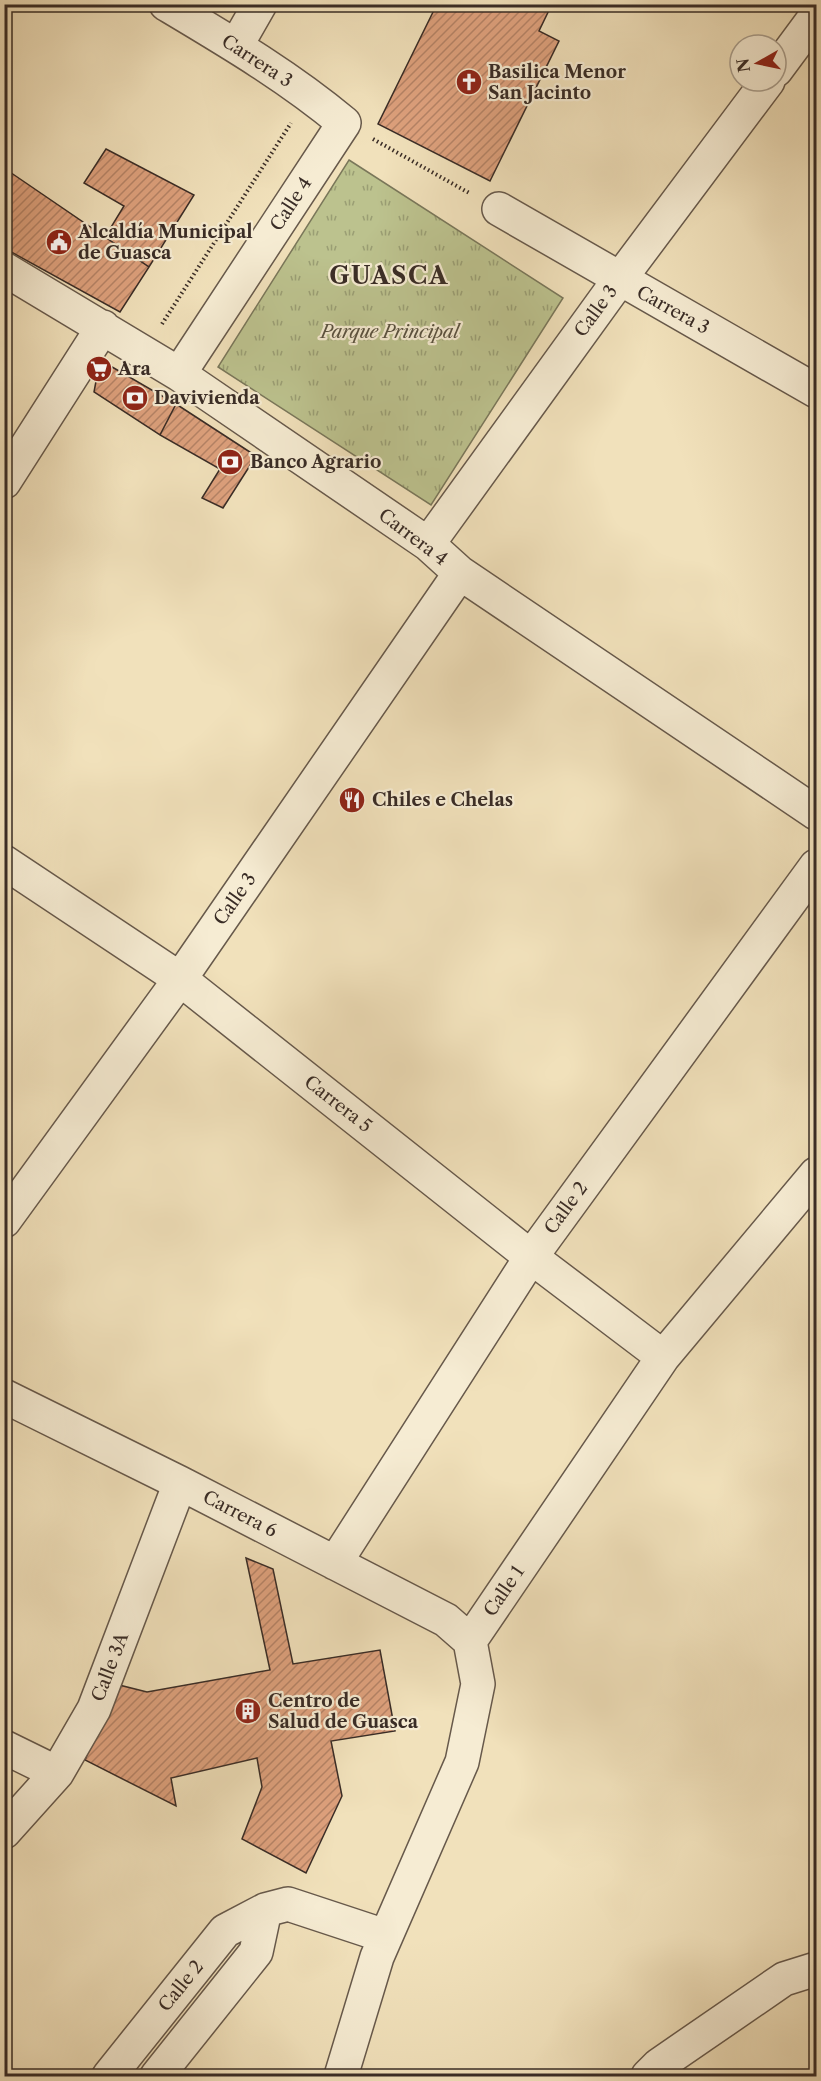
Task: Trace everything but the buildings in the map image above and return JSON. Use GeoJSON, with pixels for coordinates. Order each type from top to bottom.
{"type":"FeatureCollection","features":[{"type":"Feature","properties":{"kind":"street","name":"Carrera 3"},"geometry":{"type":"LineString","coordinates":[[166,4],[309,94],[344,123]]}},
{"type":"Feature","properties":{"kind":"street"},"geometry":{"type":"LineString","coordinates":[[236,46],[260,4]]}},
{"type":"Feature","properties":{"kind":"street"},"geometry":{"type":"LineString","coordinates":[[788,54],[816,16]]}},
{"type":"Feature","properties":{"kind":"street","name":"Calle 3"},"geometry":{"type":"LineString","coordinates":[[428,544],[619,280],[759,93]]}},
{"type":"Feature","properties":{"kind":"street","name":"Calle 4"},"geometry":{"type":"LineString","coordinates":[[179,374],[344,123]]}},
{"type":"Feature","properties":{"kind":"street","name":"Carrera 3"},"geometry":{"type":"LineString","coordinates":[[499,209],[619,280],[816,391]]}},
{"type":"Feature","properties":{"kind":"street","name":"Carrera 4"},"geometry":{"type":"LineString","coordinates":[[4,269],[179,374],[428,544],[460,573],[816,813]]}},
{"type":"Feature","properties":{"kind":"street"},"geometry":{"type":"LineString","coordinates":[[4,482],[103,327]]}},
{"type":"Feature","properties":{"kind":"street","name":"Calle 3"},"geometry":{"type":"LineString","coordinates":[[4,1221],[180,979],[460,573]]}},
{"type":"Feature","properties":{"kind":"street","name":"Carrera 5"},"geometry":{"type":"LineString","coordinates":[[4,862],[180,979],[531,1257],[663,1357]]}},
{"type":"Feature","properties":{"kind":"street","name":"Calle 2"},"geometry":{"type":"LineString","coordinates":[[335,1563],[531,1257],[816,866]]}},
{"type":"Feature","properties":{"kind":"street","name":"Calle 1"},"geometry":{"type":"LineString","coordinates":[[470,1641],[663,1357],[816,1174]]}},
{"type":"Feature","properties":{"kind":"street","name":"Carrera 6"},"geometry":{"type":"LineString","coordinates":[[4,1396],[180,1483],[446,1620],[470,1641]]}},
{"type":"Feature","properties":{"kind":"street","name":"Calle 3A"},"geometry":{"type":"LineString","coordinates":[[4,1832],[57,1773],[93,1709],[180,1483]]}},
{"type":"Feature","properties":{"kind":"street"},"geometry":{"type":"LineString","coordinates":[[341,2076],[385,1936],[462,1762],[478,1684],[470,1641]]}},
{"type":"Feature","properties":{"kind":"street"},"geometry":{"type":"LineString","coordinates":[[4,1747],[57,1773]]}},
{"type":"Feature","properties":{"kind":"street","name":"Calle 2"},"geometry":{"type":"LineString","coordinates":[[109,2076],[225,1931],[265,1910],[288,1904],[385,1936]]}},
{"type":"Feature","properties":{"kind":"street","name":"Calle 2"},"geometry":{"type":"LineString","coordinates":[[157,2076],[256,1952],[265,1910]]}},
{"type":"Feature","properties":{"kind":"street"},"geometry":{"type":"LineString","coordinates":[[648,2076],[659,2065],[784,1979],[816,1969]]}},
{"type":"Feature","properties":{"kind":"path"},"geometry":{"type":"LineString","coordinates":[[144,352],[309,94]]}},
{"type":"Feature","properties":{"kind":"path"},"geometry":{"type":"LineString","coordinates":[[344,123],[499,209]]}},
{"type":"Feature","properties":{"kind":"green space","name":"Parque Principal"},"geometry":{"type":"Polygon","coordinates":[[[349,160],[563,298],[431,505],[218,367],[349,160]]]}},
{"type":"Feature","properties":{"kind":"place","name":"Basilica Menor San Jacinto"},"geometry":{"type":"Point","coordinates":[469,82]}},
{"type":"Feature","properties":{"kind":"place","name":"Alcaldía Municipal de Guasca"},"geometry":{"type":"Point","coordinates":[59,242]}},
{"type":"Feature","properties":{"kind":"place","name":"Ara"},"geometry":{"type":"Point","coordinates":[99,369]}},
{"type":"Feature","properties":{"kind":"place","name":"Davivienda"},"geometry":{"type":"Point","coordinates":[135,398]}},
{"type":"Feature","properties":{"kind":"place","name":"Banco Agrario"},"geometry":{"type":"Point","coordinates":[230,462]}},
{"type":"Feature","properties":{"kind":"place","name":"Chiles e Chelas"},"geometry":{"type":"Point","coordinates":[352,800]}},
{"type":"Feature","properties":{"kind":"place","name":"Centro de Salud de Guasca"},"geometry":{"type":"Point","coordinates":[248,1711]}},
{"type":"Feature","properties":{"kind":"district","name":"GUASCA"},"geometry":{"type":"Point","coordinates":[389,276]}}]}
